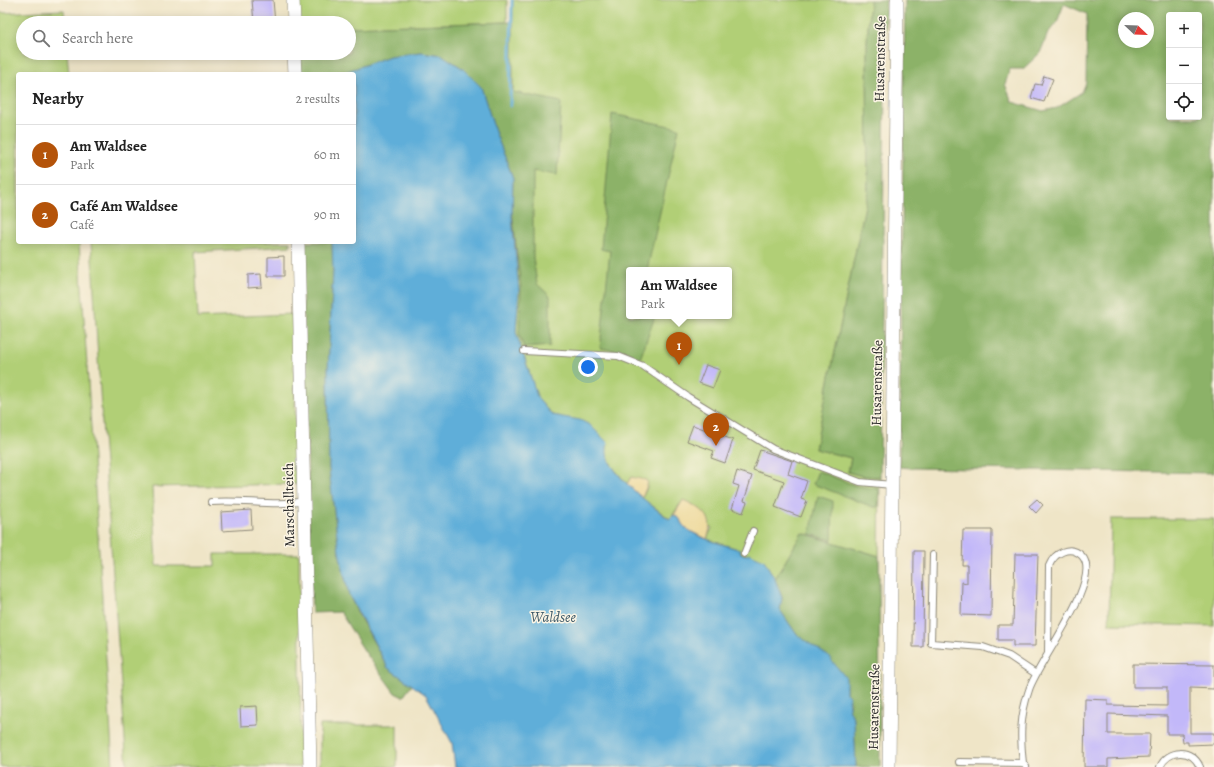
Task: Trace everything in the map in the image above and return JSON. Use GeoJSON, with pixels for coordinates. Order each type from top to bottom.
{"type":"FeatureCollection","features":[{"type":"Feature","properties":{"kind":"street"},"geometry":{"type":"LineString","coordinates":[[293,0],[294,16]]}},
{"type":"Feature","properties":{"kind":"street","name":"Husarenstraße"},"geometry":{"type":"LineString","coordinates":[[889,767],[897,0]]}},
{"type":"Feature","properties":{"kind":"street"},"geometry":{"type":"LineString","coordinates":[[294,60],[295,72]]}},
{"type":"Feature","properties":{"kind":"street","name":"Marschallteich"},"geometry":{"type":"LineString","coordinates":[[298,244],[310,767]]}},
{"type":"Feature","properties":{"kind":"lane"},"geometry":{"type":"LineString","coordinates":[[524,351],[618,356],[643,366],[688,397],[773,449],[860,482],[892,485]]}},
{"type":"Feature","properties":{"kind":"lane"},"geometry":{"type":"LineString","coordinates":[[212,502],[230,500],[276,504],[304,501]]}},
{"type":"Feature","properties":{"kind":"lane"},"geometry":{"type":"LineString","coordinates":[[744,554],[753,531]]}},
{"type":"Feature","properties":{"kind":"lane"},"geometry":{"type":"LineString","coordinates":[[959,762],[1025,765],[1020,737],[1020,726],[1029,689],[1084,587],[1087,566],[1085,560],[1075,552],[1069,550],[1059,553],[1051,560],[1049,566],[1048,653]]}},
{"type":"Feature","properties":{"kind":"lane"},"geometry":{"type":"LineString","coordinates":[[933,555],[931,643],[983,647],[1009,656],[1036,674]]}},
{"type":"Feature","properties":{"kind":"lane"},"geometry":{"type":"LineString","coordinates":[[1160,767],[1164,760],[1169,756],[1183,753],[1196,759],[1200,767]]}},
{"type":"Feature","properties":{"kind":"green space"},"geometry":{"type":"Polygon","coordinates":[[[296,0],[507,0],[507,22],[356,27],[356,16],[297,16],[296,0]]]}},
{"type":"Feature","properties":{"kind":"green space"},"geometry":{"type":"Polygon","coordinates":[[[513,0],[870,0],[867,42],[868,191],[815,449],[851,458],[848,472],[862,476],[880,477],[879,556],[802,533],[775,579],[764,560],[740,553],[741,550],[707,539],[712,528],[680,504],[670,519],[642,498],[648,486],[631,477],[627,484],[612,466],[607,454],[561,417],[552,415],[538,399],[516,332],[519,290],[512,208],[513,0]]]}},
{"type":"Feature","properties":{"kind":"green space"},"geometry":{"type":"Polygon","coordinates":[[[870,0],[886,0],[880,477],[862,476],[848,472],[851,458],[815,449],[868,191],[867,42],[870,0]]]}},
{"type":"Feature","properties":{"kind":"green space"},"geometry":{"type":"Polygon","coordinates":[[[905,0],[1214,0],[1214,473],[899,467],[905,0]],[[1064,4],[1057,22],[1048,33],[1040,53],[1023,69],[1010,69],[1005,84],[1012,102],[1043,111],[1057,108],[1082,92],[1086,83],[1087,14],[1064,4]]]}},
{"type":"Feature","properties":{"kind":"green space"},"geometry":{"type":"Polygon","coordinates":[[[64,10],[64,16],[16,16],[16,60],[68,60],[69,72],[16,72],[16,244],[79,244],[113,767],[0,767],[0,13],[64,10]]]}},
{"type":"Feature","properties":{"kind":"green space"},"geometry":{"type":"Polygon","coordinates":[[[513,22],[513,92],[561,102],[557,175],[533,171],[533,257],[537,284],[550,296],[550,346],[524,348],[519,334],[521,288],[512,210],[513,178],[496,134],[481,87],[462,68],[442,55],[421,52],[390,56],[346,72],[298,72],[297,60],[356,60],[356,27],[513,22]]]}},
{"type":"Feature","properties":{"kind":"green space"},"geometry":{"type":"Polygon","coordinates":[[[612,114],[679,128],[648,267],[626,267],[626,319],[654,319],[640,359],[617,351],[600,348],[610,251],[601,249],[612,114]]]}},
{"type":"Feature","properties":{"kind":"green space"},"geometry":{"type":"Polygon","coordinates":[[[91,244],[290,244],[290,246],[195,252],[198,318],[292,314],[298,484],[152,487],[156,566],[215,566],[215,554],[299,554],[301,767],[127,767],[101,408],[91,244]]]}},
{"type":"Feature","properties":{"kind":"green space"},"geometry":{"type":"Polygon","coordinates":[[[301,244],[332,244],[333,271],[328,370],[329,469],[339,552],[349,595],[358,614],[388,668],[412,685],[403,697],[395,693],[365,652],[340,612],[312,613],[301,244]]]}},
{"type":"Feature","properties":{"kind":"green space"},"geometry":{"type":"Polygon","coordinates":[[[818,471],[856,486],[879,489],[878,507],[873,507],[813,484],[818,471]]]}},
{"type":"Feature","properties":{"kind":"green space"},"geometry":{"type":"Polygon","coordinates":[[[818,496],[833,501],[832,540],[810,534],[818,496]]]}},
{"type":"Feature","properties":{"kind":"green space"},"geometry":{"type":"Polygon","coordinates":[[[1111,519],[1214,519],[1214,626],[1109,624],[1111,519]]]}},
{"type":"Feature","properties":{"kind":"green space"},"geometry":{"type":"Polygon","coordinates":[[[802,533],[879,556],[880,767],[856,767],[854,720],[849,708],[850,702],[846,693],[846,686],[828,656],[797,635],[780,610],[782,598],[775,579],[802,533]]]}},
{"type":"Feature","properties":{"kind":"green space"},"geometry":{"type":"Polygon","coordinates":[[[320,725],[397,725],[397,767],[320,767],[320,725]]]}},
{"type":"Feature","properties":{"kind":"sand"},"geometry":{"type":"Polygon","coordinates":[[[631,477],[646,480],[648,483],[642,498],[627,484],[631,477]]]}},
{"type":"Feature","properties":{"kind":"sand"},"geometry":{"type":"Polygon","coordinates":[[[683,500],[696,506],[706,514],[710,525],[707,539],[687,529],[681,523],[680,519],[674,515],[683,500]]]}},
{"type":"Feature","properties":{"kind":"water","name":"Waldsee"},"geometry":{"type":"Polygon","coordinates":[[[421,52],[442,55],[462,68],[481,87],[496,134],[513,178],[512,217],[519,290],[516,332],[538,399],[552,415],[580,420],[590,425],[608,443],[607,453],[609,461],[623,480],[669,519],[674,515],[680,519],[688,530],[696,535],[741,550],[740,553],[746,555],[749,553],[764,560],[775,579],[782,598],[780,610],[797,635],[828,656],[846,678],[846,693],[849,696],[849,708],[854,720],[856,767],[455,767],[452,743],[426,695],[388,668],[349,595],[339,552],[329,469],[328,370],[333,271],[332,244],[356,244],[356,72],[346,72],[390,56],[421,52]]]}},
{"type":"Feature","properties":{"kind":"building"},"geometry":{"type":"Polygon","coordinates":[[[252,0],[273,0],[274,16],[253,16],[252,0]]]}},
{"type":"Feature","properties":{"kind":"building"},"geometry":{"type":"Polygon","coordinates":[[[1044,76],[1053,79],[1044,102],[1031,98],[1035,84],[1041,85],[1044,76]]]}},
{"type":"Feature","properties":{"kind":"building"},"geometry":{"type":"Polygon","coordinates":[[[284,256],[284,276],[268,276],[268,257],[284,256]]]}},
{"type":"Feature","properties":{"kind":"building"},"geometry":{"type":"Polygon","coordinates":[[[261,274],[262,287],[248,288],[248,275],[261,274]]]}},
{"type":"Feature","properties":{"kind":"building"},"geometry":{"type":"Polygon","coordinates":[[[706,365],[720,370],[713,388],[699,383],[706,365]]]}},
{"type":"Feature","properties":{"kind":"building"},"geometry":{"type":"Polygon","coordinates":[[[693,425],[733,440],[725,463],[711,458],[714,451],[687,441],[693,425]]]}},
{"type":"Feature","properties":{"kind":"building"},"geometry":{"type":"Polygon","coordinates":[[[760,450],[792,461],[788,474],[807,481],[801,499],[807,501],[801,517],[775,507],[784,481],[753,470],[760,450]]]}},
{"type":"Feature","properties":{"kind":"building"},"geometry":{"type":"Polygon","coordinates":[[[737,471],[752,476],[744,501],[747,502],[743,513],[732,509],[739,486],[733,484],[737,471]]]}},
{"type":"Feature","properties":{"kind":"building"},"geometry":{"type":"Polygon","coordinates":[[[1037,499],[1043,505],[1036,513],[1029,506],[1037,499]]]}},
{"type":"Feature","properties":{"kind":"building"},"geometry":{"type":"Polygon","coordinates":[[[251,510],[252,529],[222,531],[221,512],[251,510]]]}},
{"type":"Feature","properties":{"kind":"building"},"geometry":{"type":"Polygon","coordinates":[[[963,530],[992,530],[991,616],[961,615],[962,582],[967,583],[967,565],[962,565],[963,530]]]}},
{"type":"Feature","properties":{"kind":"building"},"geometry":{"type":"Polygon","coordinates":[[[914,551],[924,551],[923,647],[913,647],[914,551]]]}},
{"type":"Feature","properties":{"kind":"building"},"geometry":{"type":"Polygon","coordinates":[[[1015,554],[1038,554],[1035,646],[1013,646],[1013,640],[998,640],[998,625],[1013,625],[1015,554]]]}},
{"type":"Feature","properties":{"kind":"building"},"geometry":{"type":"Polygon","coordinates":[[[1133,664],[1214,665],[1214,689],[1190,688],[1190,733],[1214,733],[1214,744],[1188,745],[1188,742],[1183,742],[1182,734],[1167,734],[1167,716],[1108,714],[1108,734],[1150,734],[1149,757],[1108,759],[1108,767],[1084,767],[1085,699],[1108,700],[1108,705],[1167,706],[1167,687],[1133,687],[1133,664]]]}},
{"type":"Feature","properties":{"kind":"building"},"geometry":{"type":"Polygon","coordinates":[[[257,706],[258,725],[241,726],[240,707],[257,706]]]}},
{"type":"Feature","properties":{"kind":"waterway"},"geometry":{"type":"LineString","coordinates":[[510,106],[512,0]]}},
{"type":"Feature","properties":{"kind":"place","name":"Am Waldsee"},"geometry":{"type":"Point","coordinates":[679,365]}},
{"type":"Feature","properties":{"kind":"place","name":"Café Am Waldsee"},"geometry":{"type":"Point","coordinates":[716,446]}}]}
